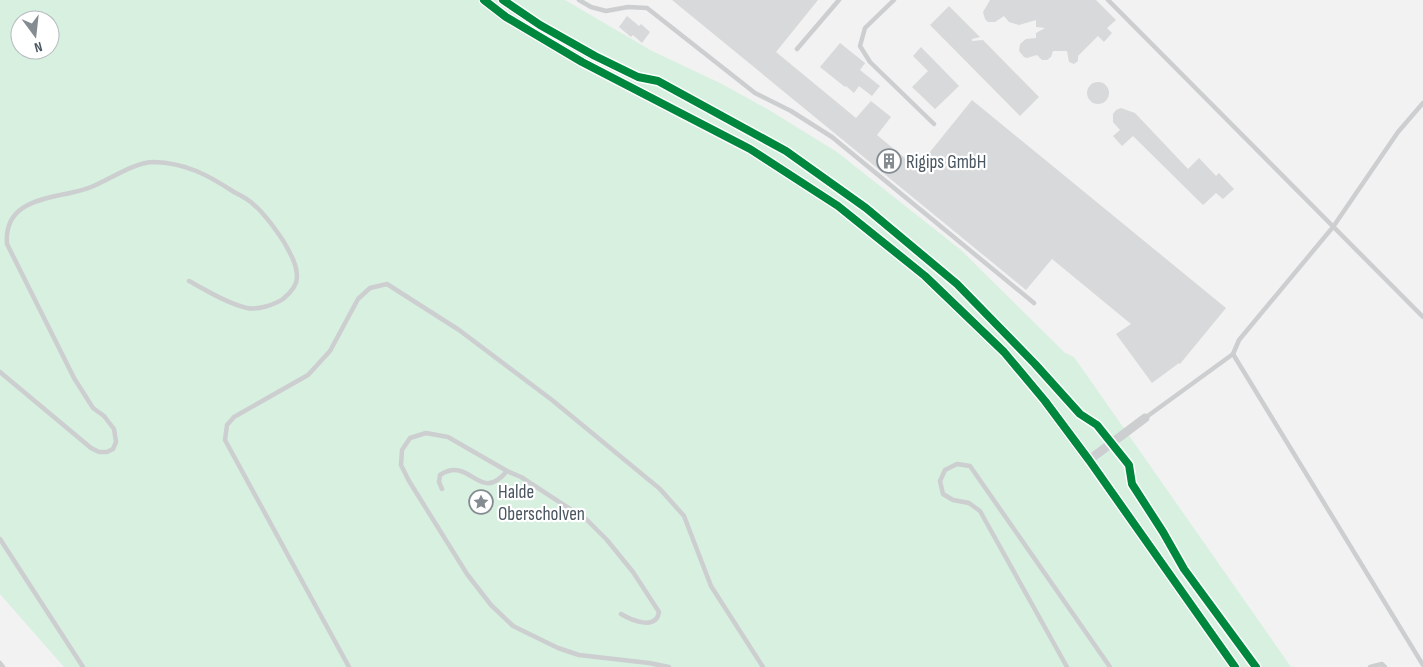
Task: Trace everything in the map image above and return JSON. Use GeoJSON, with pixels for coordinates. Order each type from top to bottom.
{"type":"FeatureCollection","features":[{"type":"Feature","properties":{"kind":"street"},"geometry":{"type":"LineString","coordinates":[[484,0],[506,16],[582,62],[750,148],[838,206],[925,276],[1004,352],[1045,401],[1089,460],[1235,667]]}},
{"type":"Feature","properties":{"kind":"street"},"geometry":{"type":"LineString","coordinates":[[1089,460],[1145,418]]}},
{"type":"Feature","properties":{"kind":"lane"},"geometry":{"type":"LineString","coordinates":[[579,0],[591,8],[606,11],[628,7],[647,8],[755,93],[791,111],[832,137],[1034,303]]}},
{"type":"Feature","properties":{"kind":"lane"},"geometry":{"type":"LineString","coordinates":[[797,49],[839,0]]}},
{"type":"Feature","properties":{"kind":"lane"},"geometry":{"type":"LineString","coordinates":[[894,0],[865,28],[860,46],[870,62],[934,124]]}},
{"type":"Feature","properties":{"kind":"lane"},"geometry":{"type":"LineString","coordinates":[[1108,0],[1423,317]]}},
{"type":"Feature","properties":{"kind":"lane"},"geometry":{"type":"LineString","coordinates":[[1145,418],[1233,354],[1240,340],[1333,227],[1398,132],[1423,103]]}},
{"type":"Feature","properties":{"kind":"lane"},"geometry":{"type":"LineString","coordinates":[[0,372],[91,448],[99,452],[106,452],[113,448],[116,442],[114,430],[104,416],[92,408],[74,378],[7,244],[6,235],[9,222],[15,214],[28,204],[90,188],[132,168],[151,162],[172,163],[192,168],[209,175],[254,204],[279,234],[294,260],[297,279],[290,293],[277,303],[263,307],[248,308],[216,296],[189,281]]}},
{"type":"Feature","properties":{"kind":"lane"},"geometry":{"type":"LineString","coordinates":[[348,667],[225,440],[227,425],[234,417],[308,375],[330,350],[358,298],[370,288],[387,284],[466,336],[552,400],[660,489],[684,516],[712,586],[763,667]]}},
{"type":"Feature","properties":{"kind":"lane"},"geometry":{"type":"LineString","coordinates":[[1233,354],[1423,665]]}},
{"type":"Feature","properties":{"kind":"lane"},"geometry":{"type":"LineString","coordinates":[[621,614],[636,621],[650,622],[655,621],[659,612],[634,572],[587,520],[521,477],[507,471],[448,436],[426,434],[410,438],[402,450],[401,465],[423,506],[467,574],[491,605],[513,626],[579,655],[669,667]]}},
{"type":"Feature","properties":{"kind":"lane"},"geometry":{"type":"LineString","coordinates":[[1067,667],[980,511],[969,503],[953,500],[943,494],[940,481],[945,470],[957,464],[970,466],[1110,667]]}},
{"type":"Feature","properties":{"kind":"lane"},"geometry":{"type":"LineString","coordinates":[[442,489],[439,482],[440,475],[449,469],[459,469],[484,483],[494,483],[507,471]]}},
{"type":"Feature","properties":{"kind":"lane"},"geometry":{"type":"LineString","coordinates":[[0,539],[83,667]]}},
{"type":"Feature","properties":{"kind":"lane"},"geometry":{"type":"LineString","coordinates":[[0,663],[3,667]]}},
{"type":"Feature","properties":{"kind":"lane"},"geometry":{"type":"LineString","coordinates":[[1370,667],[1382,664],[1385,667]]}},
{"type":"Feature","properties":{"kind":"green space"},"geometry":{"type":"Polygon","coordinates":[[[0,0],[565,0],[652,51],[720,83],[769,110],[837,152],[961,250],[1065,353],[1074,357],[1291,667],[64,667],[0,594],[0,0]]]}},
{"type":"Feature","properties":{"kind":"building"},"geometry":{"type":"Polygon","coordinates":[[[672,0],[818,0],[776,52],[856,118],[871,101],[891,117],[877,135],[917,168],[972,100],[1226,308],[1180,364],[1152,383],[1116,334],[1131,324],[1052,259],[1026,290],[672,0]]]}},
{"type":"Feature","properties":{"kind":"building"},"geometry":{"type":"Polygon","coordinates":[[[990,0],[1096,0],[1116,20],[1107,28],[1112,33],[1104,42],[1098,36],[1078,56],[1078,61],[1074,64],[1069,62],[1067,51],[1053,51],[1051,57],[1047,60],[1042,60],[1037,55],[1027,58],[1019,51],[1020,44],[1026,39],[1036,38],[1036,33],[1045,28],[1036,27],[1036,20],[1019,25],[1009,22],[1004,16],[995,22],[988,22],[983,12],[990,0]]]}},
{"type":"Feature","properties":{"kind":"building"},"geometry":{"type":"Polygon","coordinates":[[[949,6],[980,37],[972,39],[972,41],[983,40],[1039,97],[1020,116],[930,25],[949,6]]]}},
{"type":"Feature","properties":{"kind":"building"},"geometry":{"type":"Polygon","coordinates":[[[627,16],[650,32],[642,43],[619,27],[627,16]]]}},
{"type":"Feature","properties":{"kind":"building"},"geometry":{"type":"Polygon","coordinates":[[[840,43],[865,63],[860,70],[880,86],[872,96],[859,86],[854,93],[820,67],[840,43]]]}},
{"type":"Feature","properties":{"kind":"building"},"geometry":{"type":"Polygon","coordinates":[[[921,47],[959,86],[935,109],[912,87],[928,71],[913,56],[921,47]]]}},
{"type":"Feature","properties":{"kind":"building"},"geometry":{"type":"Polygon","coordinates":[[[1098,82],[1106,85],[1109,93],[1106,101],[1098,104],[1090,101],[1087,93],[1090,85],[1098,82]]]}},
{"type":"Feature","properties":{"kind":"building"},"geometry":{"type":"Polygon","coordinates":[[[1121,108],[1135,113],[1188,169],[1199,158],[1216,176],[1219,173],[1234,189],[1223,199],[1216,193],[1203,205],[1133,136],[1122,146],[1113,136],[1120,130],[1113,122],[1113,114],[1121,108]]]}},
{"type":"Feature","properties":{"kind":"cycle path"},"geometry":{"type":"LineString","coordinates":[[484,0],[506,17],[582,62],[750,149],[838,206],[925,276],[1004,352],[1045,401],[1089,460],[1235,667]]}},
{"type":"Feature","properties":{"kind":"cycle path"},"geometry":{"type":"LineString","coordinates":[[503,0],[540,25],[595,56],[638,77],[658,81],[786,151],[866,208],[957,284],[1035,364],[1080,414],[1097,425],[1129,465],[1132,484],[1184,569],[1256,667]]}},
{"type":"Feature","properties":{"kind":"place","name":"Rigips GmbH"},"geometry":{"type":"Point","coordinates":[889,161]}},
{"type":"Feature","properties":{"kind":"place","name":"Halde Oberscholven"},"geometry":{"type":"Point","coordinates":[481,502]}}]}
